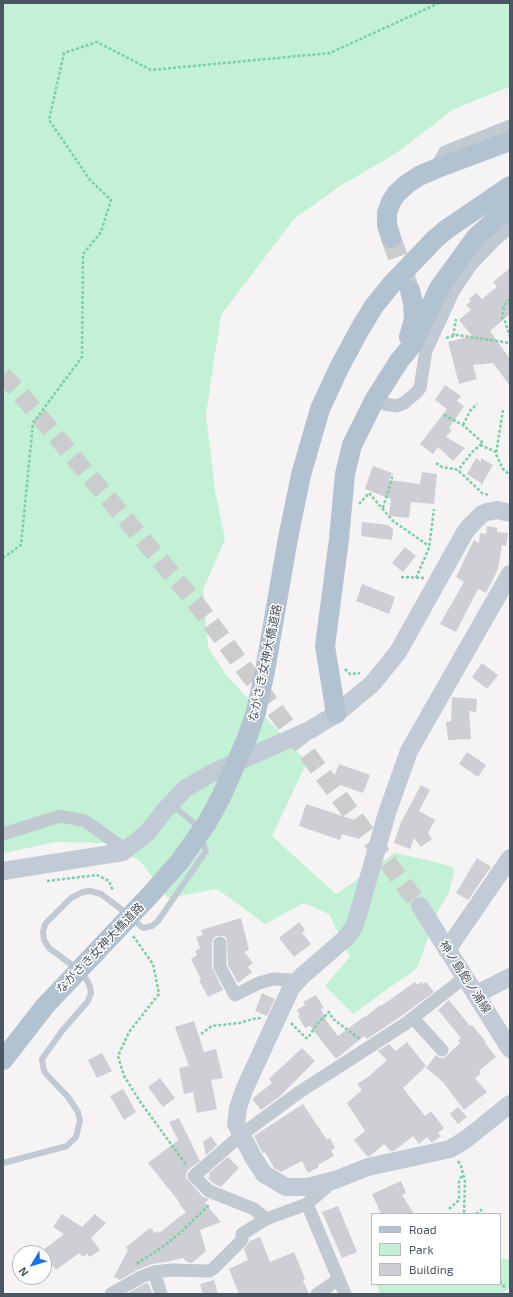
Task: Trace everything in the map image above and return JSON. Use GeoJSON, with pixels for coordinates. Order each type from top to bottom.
{"type":"FeatureCollection","features":[{"type":"Feature","properties":{"kind":"main road"},"geometry":{"type":"LineString","coordinates":[[391,238],[387,225],[387,213],[396,194],[419,176],[510,140]]}},
{"type":"Feature","properties":{"kind":"main road"},"geometry":{"type":"LineString","coordinates":[[447,229],[464,210],[510,170]]}},
{"type":"Feature","properties":{"kind":"main road"},"geometry":{"type":"LineString","coordinates":[[447,229],[510,186]]}},
{"type":"Feature","properties":{"kind":"main road"},"geometry":{"type":"LineString","coordinates":[[336,714],[325,646],[339,540],[345,474],[352,445],[375,399],[399,361],[413,344],[440,288],[476,237],[510,207]]}},
{"type":"Feature","properties":{"kind":"main road","name":"ながさき女神大橋道路"},"geometry":{"type":"LineString","coordinates":[[3,1060],[45,1006],[151,894],[180,861],[207,823],[222,795],[247,738],[256,712],[301,475],[320,410],[339,368],[374,306],[391,285],[435,239],[447,229]]}},
{"type":"Feature","properties":{"kind":"main road"},"geometry":{"type":"LineString","coordinates":[[399,361],[414,319],[410,290]]}},
{"type":"Feature","properties":{"kind":"street"},"geometry":{"type":"LineString","coordinates":[[435,169],[445,152],[510,126]]}},
{"type":"Feature","properties":{"kind":"street"},"geometry":{"type":"LineString","coordinates":[[375,399],[384,404],[397,406],[404,403],[417,392],[420,388],[426,352],[453,292],[471,265],[510,227]]}},
{"type":"Feature","properties":{"kind":"street"},"geometry":{"type":"LineString","coordinates":[[3,871],[122,852],[148,832],[170,804],[186,788],[214,772],[310,730],[336,714],[372,684],[398,652],[464,534],[475,521],[487,512],[497,510],[507,512]]}},
{"type":"Feature","properties":{"kind":"street"},"geometry":{"type":"LineString","coordinates":[[510,574],[409,752],[387,813],[355,925],[347,937],[291,988],[244,1090],[238,1108],[236,1124],[253,1157],[264,1174],[286,1187],[307,1187],[335,1180],[368,1167],[451,1148],[465,1140],[510,1104]]}},
{"type":"Feature","properties":{"kind":"street"},"geometry":{"type":"LineString","coordinates":[[3,834],[60,816],[85,821],[126,850]]}},
{"type":"Feature","properties":{"kind":"street"},"geometry":{"type":"LineString","coordinates":[[447,950],[510,858]]}},
{"type":"Feature","properties":{"kind":"street","name":"神ノ島飽ノ浦線"},"geometry":{"type":"LineString","coordinates":[[420,906],[510,1048]]}},
{"type":"Feature","properties":{"kind":"street"},"geometry":{"type":"LineString","coordinates":[[220,943],[220,967],[235,995],[258,983],[273,979],[292,980],[296,982]]}},
{"type":"Feature","properties":{"kind":"street"},"geometry":{"type":"LineString","coordinates":[[266,1219],[254,1209],[209,1192],[194,1176],[241,1135],[304,1089],[413,1018],[465,977]]}},
{"type":"Feature","properties":{"kind":"street"},"geometry":{"type":"LineString","coordinates":[[477,994],[510,977]]}},
{"type":"Feature","properties":{"kind":"street"},"geometry":{"type":"LineString","coordinates":[[413,1018],[442,1050]]}},
{"type":"Feature","properties":{"kind":"street"},"geometry":{"type":"LineString","coordinates":[[111,1294],[150,1274],[171,1270],[209,1271],[213,1269],[242,1240],[242,1234],[266,1219],[307,1204],[335,1180]]}},
{"type":"Feature","properties":{"kind":"street"},"geometry":{"type":"LineString","coordinates":[[307,1204],[345,1294]]}},
{"type":"Feature","properties":{"kind":"street"},"geometry":{"type":"LineString","coordinates":[[150,1274],[162,1294]]}},
{"type":"Feature","properties":{"kind":"street"},"geometry":{"type":"LineString","coordinates":[[317,1294],[339,1279]]}},
{"type":"Feature","properties":{"kind":"lane"},"geometry":{"type":"LineString","coordinates":[[3,1163],[67,1146],[76,1137],[80,1121],[78,1112],[68,1097],[44,1071],[42,1059],[62,1031],[88,1000],[91,993],[90,987],[87,980],[72,964],[49,948],[44,940],[43,932],[45,924],[71,898],[83,892],[101,894],[121,908],[143,928],[152,926],[158,921],[206,851],[194,823],[170,804]]}},
{"type":"Feature","properties":{"kind":"path"},"geometry":{"type":"LineString","coordinates":[[3,558],[21,544],[33,423],[82,357],[83,254],[101,232],[111,200],[90,180],[49,120],[64,54],[97,42],[151,70],[330,53],[439,3]]}},
{"type":"Feature","properties":{"kind":"path"},"geometry":{"type":"LineString","coordinates":[[510,299],[504,306],[502,318],[505,321],[510,337]]}},
{"type":"Feature","properties":{"kind":"path"},"geometry":{"type":"LineString","coordinates":[[446,338],[457,335],[510,343]]}},
{"type":"Feature","properties":{"kind":"path"},"geometry":{"type":"LineString","coordinates":[[463,425],[470,411],[477,404]]}},
{"type":"Feature","properties":{"kind":"path"},"geometry":{"type":"LineString","coordinates":[[503,410],[496,454],[503,469],[510,475]]}},
{"type":"Feature","properties":{"kind":"path"},"geometry":{"type":"LineString","coordinates":[[444,415],[463,425],[483,443],[474,450],[461,466],[459,471]]}},
{"type":"Feature","properties":{"kind":"path"},"geometry":{"type":"LineString","coordinates":[[480,445],[496,452]]}},
{"type":"Feature","properties":{"kind":"path"},"geometry":{"type":"LineString","coordinates":[[436,463],[442,467],[459,471],[482,493],[501,500],[507,512]]}},
{"type":"Feature","properties":{"kind":"path"},"geometry":{"type":"LineString","coordinates":[[382,508],[393,474]]}},
{"type":"Feature","properties":{"kind":"path"},"geometry":{"type":"LineString","coordinates":[[357,510],[358,505],[369,493],[400,527],[429,546]]}},
{"type":"Feature","properties":{"kind":"path"},"geometry":{"type":"LineString","coordinates":[[416,578],[429,546],[434,509]]}},
{"type":"Feature","properties":{"kind":"path"},"geometry":{"type":"LineString","coordinates":[[401,577],[431,578],[437,582]]}},
{"type":"Feature","properties":{"kind":"path"},"geometry":{"type":"LineString","coordinates":[[42,882],[97,875]]}},
{"type":"Feature","properties":{"kind":"path"},"geometry":{"type":"LineString","coordinates":[[133,936],[153,964],[159,994],[129,1032],[118,1056],[124,1076],[141,1103],[194,1176]]}},
{"type":"Feature","properties":{"kind":"path"},"geometry":{"type":"LineString","coordinates":[[201,1034],[212,1026],[266,1018],[266,1023],[288,1021],[306,1038],[308,1038],[317,1024],[329,1012],[333,1019],[366,1043],[369,1047]]}},
{"type":"Feature","properties":{"kind":"path"},"geometry":{"type":"LineString","coordinates":[[451,1148],[461,1166],[465,1182],[464,1213]]}},
{"type":"Feature","properties":{"kind":"path"},"geometry":{"type":"LineString","coordinates":[[449,1209],[459,1200],[459,1181],[463,1175]]}},
{"type":"Feature","properties":{"kind":"path"},"geometry":{"type":"LineString","coordinates":[[150,1274],[137,1265],[138,1262],[165,1245],[180,1233],[213,1201],[215,1194]]}},
{"type":"Feature","properties":{"kind":"path"},"geometry":{"type":"LineString","coordinates":[[501,1282],[505,1288]]}},
{"type":"Feature","properties":{"kind":"green space"},"geometry":{"type":"Polygon","coordinates":[[[3,3],[510,3],[510,89],[506,88],[454,109],[395,154],[340,186],[294,219],[221,315],[206,414],[215,491],[225,539],[203,590],[208,647],[226,675],[307,762],[272,836],[336,894],[395,853],[455,868],[449,893],[438,911],[417,968],[353,1014],[325,986],[350,957],[329,914],[304,903],[265,924],[217,889],[168,898],[140,861],[106,843],[56,842],[3,853],[3,3]]]}},
{"type":"Feature","properties":{"kind":"green space"},"geometry":{"type":"Polygon","coordinates":[[[501,1258],[510,1260],[510,1287],[502,1294],[380,1294],[377,1285],[501,1285],[501,1258]]]}},
{"type":"Feature","properties":{"kind":"building"},"geometry":{"type":"Polygon","coordinates":[[[510,268],[510,314],[490,331],[510,359],[510,386],[493,363],[473,365],[477,379],[459,384],[448,342],[472,336],[459,320],[471,310],[466,305],[471,301],[469,299],[476,293],[482,299],[497,287],[493,282],[510,268]]]}},
{"type":"Feature","properties":{"kind":"building"},"geometry":{"type":"Polygon","coordinates":[[[445,385],[461,396],[457,401],[464,406],[449,428],[452,430],[446,437],[465,448],[453,461],[438,447],[433,454],[420,444],[447,409],[435,400],[445,385]]]}},
{"type":"Feature","properties":{"kind":"building"},"geometry":{"type":"Polygon","coordinates":[[[476,458],[481,462],[481,458],[493,465],[481,486],[481,483],[467,474],[476,458]]]}},
{"type":"Feature","properties":{"kind":"building"},"geometry":{"type":"Polygon","coordinates":[[[373,466],[392,473],[389,480],[420,484],[422,472],[437,474],[434,504],[411,502],[409,518],[389,516],[391,499],[365,489],[373,466]]]}},
{"type":"Feature","properties":{"kind":"building"},"geometry":{"type":"Polygon","coordinates":[[[362,522],[388,525],[393,529],[392,540],[361,536],[362,522]]]}},
{"type":"Feature","properties":{"kind":"building"},"geometry":{"type":"Polygon","coordinates":[[[487,526],[497,528],[497,532],[508,533],[506,546],[502,545],[498,569],[486,593],[478,589],[456,632],[440,624],[464,582],[456,577],[463,562],[474,540],[479,543],[480,533],[486,534],[487,526]]]}},
{"type":"Feature","properties":{"kind":"building"},"geometry":{"type":"Polygon","coordinates":[[[405,547],[416,556],[403,572],[392,563],[405,547]]]}},
{"type":"Feature","properties":{"kind":"building"},"geometry":{"type":"Polygon","coordinates":[[[362,584],[395,597],[389,614],[356,601],[362,584]]]}},
{"type":"Feature","properties":{"kind":"building"},"geometry":{"type":"Polygon","coordinates":[[[482,663],[498,675],[487,689],[472,677],[482,663]]]}},
{"type":"Feature","properties":{"kind":"building"},"geometry":{"type":"Polygon","coordinates":[[[452,697],[477,699],[476,712],[469,711],[471,739],[448,740],[446,722],[451,721],[452,697]]]}},
{"type":"Feature","properties":{"kind":"building"},"geometry":{"type":"Polygon","coordinates":[[[467,752],[486,765],[478,777],[459,764],[467,752]]]}},
{"type":"Feature","properties":{"kind":"building"},"geometry":{"type":"Polygon","coordinates":[[[339,764],[370,775],[363,793],[332,782],[339,764]]]}},
{"type":"Feature","properties":{"kind":"building"},"geometry":{"type":"Polygon","coordinates":[[[421,785],[430,790],[419,811],[435,820],[428,833],[432,839],[421,847],[414,838],[410,849],[394,843],[401,822],[421,785]]]}},
{"type":"Feature","properties":{"kind":"building"},"geometry":{"type":"Polygon","coordinates":[[[306,804],[364,823],[359,839],[342,834],[340,840],[299,826],[306,804]]]}},
{"type":"Feature","properties":{"kind":"building"},"geometry":{"type":"Polygon","coordinates":[[[477,858],[491,867],[468,900],[456,893],[477,858]]]}},
{"type":"Feature","properties":{"kind":"building"},"geometry":{"type":"Polygon","coordinates":[[[241,918],[249,950],[244,952],[253,963],[248,967],[252,972],[238,983],[228,965],[227,939],[224,936],[216,936],[212,943],[212,967],[223,990],[208,997],[199,980],[201,979],[191,959],[197,955],[195,951],[200,948],[196,937],[203,935],[201,930],[241,918]]]}},
{"type":"Feature","properties":{"kind":"building"},"geometry":{"type":"Polygon","coordinates":[[[299,922],[305,930],[302,933],[311,944],[294,957],[279,938],[299,922]]]}},
{"type":"Feature","properties":{"kind":"building"},"geometry":{"type":"Polygon","coordinates":[[[415,982],[417,985],[421,982],[423,984],[426,982],[434,992],[367,1039],[364,1036],[336,1059],[310,1026],[305,1028],[298,1016],[300,1015],[297,1010],[305,1005],[303,1002],[316,995],[324,1008],[321,1009],[327,1022],[338,1036],[380,1005],[381,1006],[415,982]]]}},
{"type":"Feature","properties":{"kind":"building"},"geometry":{"type":"Polygon","coordinates":[[[262,993],[275,999],[267,1016],[255,1011],[262,993]]]}},
{"type":"Feature","properties":{"kind":"building"},"geometry":{"type":"Polygon","coordinates":[[[449,1000],[470,1026],[472,1025],[496,1057],[479,1071],[481,1073],[475,1078],[487,1092],[464,1110],[443,1082],[426,1068],[436,1055],[440,1058],[444,1058],[460,1043],[458,1040],[461,1038],[438,1010],[449,1000]]]}},
{"type":"Feature","properties":{"kind":"building"},"geometry":{"type":"Polygon","coordinates":[[[194,1021],[204,1052],[216,1049],[223,1078],[211,1080],[217,1109],[197,1113],[193,1092],[184,1094],[179,1068],[189,1066],[175,1027],[194,1021]]]}},
{"type":"Feature","properties":{"kind":"building"},"geometry":{"type":"Polygon","coordinates":[[[407,1042],[426,1066],[403,1088],[425,1116],[431,1111],[444,1128],[438,1133],[441,1136],[433,1142],[431,1142],[427,1137],[419,1144],[413,1136],[394,1151],[390,1151],[384,1144],[370,1156],[367,1156],[354,1140],[365,1131],[347,1103],[362,1090],[357,1084],[368,1077],[387,1060],[378,1051],[389,1044],[396,1051],[407,1042]]]}},
{"type":"Feature","properties":{"kind":"building"},"geometry":{"type":"Polygon","coordinates":[[[302,1048],[315,1061],[278,1098],[261,1110],[252,1099],[272,1083],[269,1079],[302,1048]]]}},
{"type":"Feature","properties":{"kind":"building"},"geometry":{"type":"Polygon","coordinates":[[[102,1053],[112,1071],[97,1078],[88,1060],[102,1053]]]}},
{"type":"Feature","properties":{"kind":"building"},"geometry":{"type":"Polygon","coordinates":[[[160,1078],[175,1098],[163,1107],[148,1087],[160,1078]]]}},
{"type":"Feature","properties":{"kind":"building"},"geometry":{"type":"Polygon","coordinates":[[[123,1089],[136,1112],[124,1120],[110,1096],[123,1089]]]}},
{"type":"Feature","properties":{"kind":"building"},"geometry":{"type":"Polygon","coordinates":[[[303,1104],[327,1140],[330,1138],[335,1148],[331,1150],[334,1156],[318,1165],[319,1167],[308,1173],[302,1161],[281,1172],[274,1168],[265,1152],[262,1152],[254,1136],[303,1104]]]}},
{"type":"Feature","properties":{"kind":"building"},"geometry":{"type":"Polygon","coordinates":[[[458,1107],[467,1117],[458,1124],[450,1114],[458,1107]]]}},
{"type":"Feature","properties":{"kind":"building"},"geometry":{"type":"Polygon","coordinates":[[[179,1118],[200,1161],[188,1170],[186,1178],[203,1197],[209,1199],[205,1203],[221,1222],[200,1230],[206,1251],[192,1263],[187,1262],[183,1258],[152,1264],[137,1270],[120,1280],[114,1277],[128,1250],[126,1247],[150,1228],[155,1233],[158,1231],[159,1233],[186,1212],[148,1163],[178,1140],[169,1122],[179,1118]]]}},
{"type":"Feature","properties":{"kind":"building"},"geometry":{"type":"Polygon","coordinates":[[[211,1136],[217,1145],[206,1155],[203,1142],[211,1136]]]}},
{"type":"Feature","properties":{"kind":"building"},"geometry":{"type":"Polygon","coordinates":[[[228,1157],[239,1168],[221,1187],[214,1184],[208,1178],[210,1177],[209,1173],[228,1157]]]}},
{"type":"Feature","properties":{"kind":"building"},"geometry":{"type":"Polygon","coordinates":[[[401,1181],[406,1193],[402,1195],[413,1213],[381,1213],[372,1194],[401,1181]]]}},
{"type":"Feature","properties":{"kind":"building"},"geometry":{"type":"Polygon","coordinates":[[[338,1206],[357,1252],[342,1258],[322,1212],[338,1206]]]}},
{"type":"Feature","properties":{"kind":"building"},"geometry":{"type":"Polygon","coordinates":[[[62,1214],[82,1227],[95,1214],[106,1223],[91,1238],[100,1250],[90,1257],[87,1254],[83,1257],[79,1253],[56,1270],[52,1265],[52,1245],[50,1245],[64,1234],[53,1227],[62,1214]]]}},
{"type":"Feature","properties":{"kind":"building"},"geometry":{"type":"Polygon","coordinates":[[[260,1237],[270,1262],[294,1252],[305,1279],[303,1281],[309,1294],[239,1294],[229,1269],[248,1260],[244,1249],[250,1241],[260,1237]]]}},
{"type":"Feature","properties":{"kind":"building"},"geometry":{"type":"Polygon","coordinates":[[[214,1280],[218,1294],[203,1294],[200,1284],[214,1280]]]}},
{"type":"Feature","properties":{"kind":"building"},"geometry":{"type":"Polygon","coordinates":[[[148,1283],[153,1294],[127,1294],[144,1284],[148,1283]]]}},
{"type":"Feature","properties":{"kind":"tunnel"},"geometry":{"type":"LineString","coordinates":[[391,238],[409,288]]}},
{"type":"Feature","properties":{"kind":"tunnel"},"geometry":{"type":"LineString","coordinates":[[3,375],[196,603],[420,906]]}}]}
